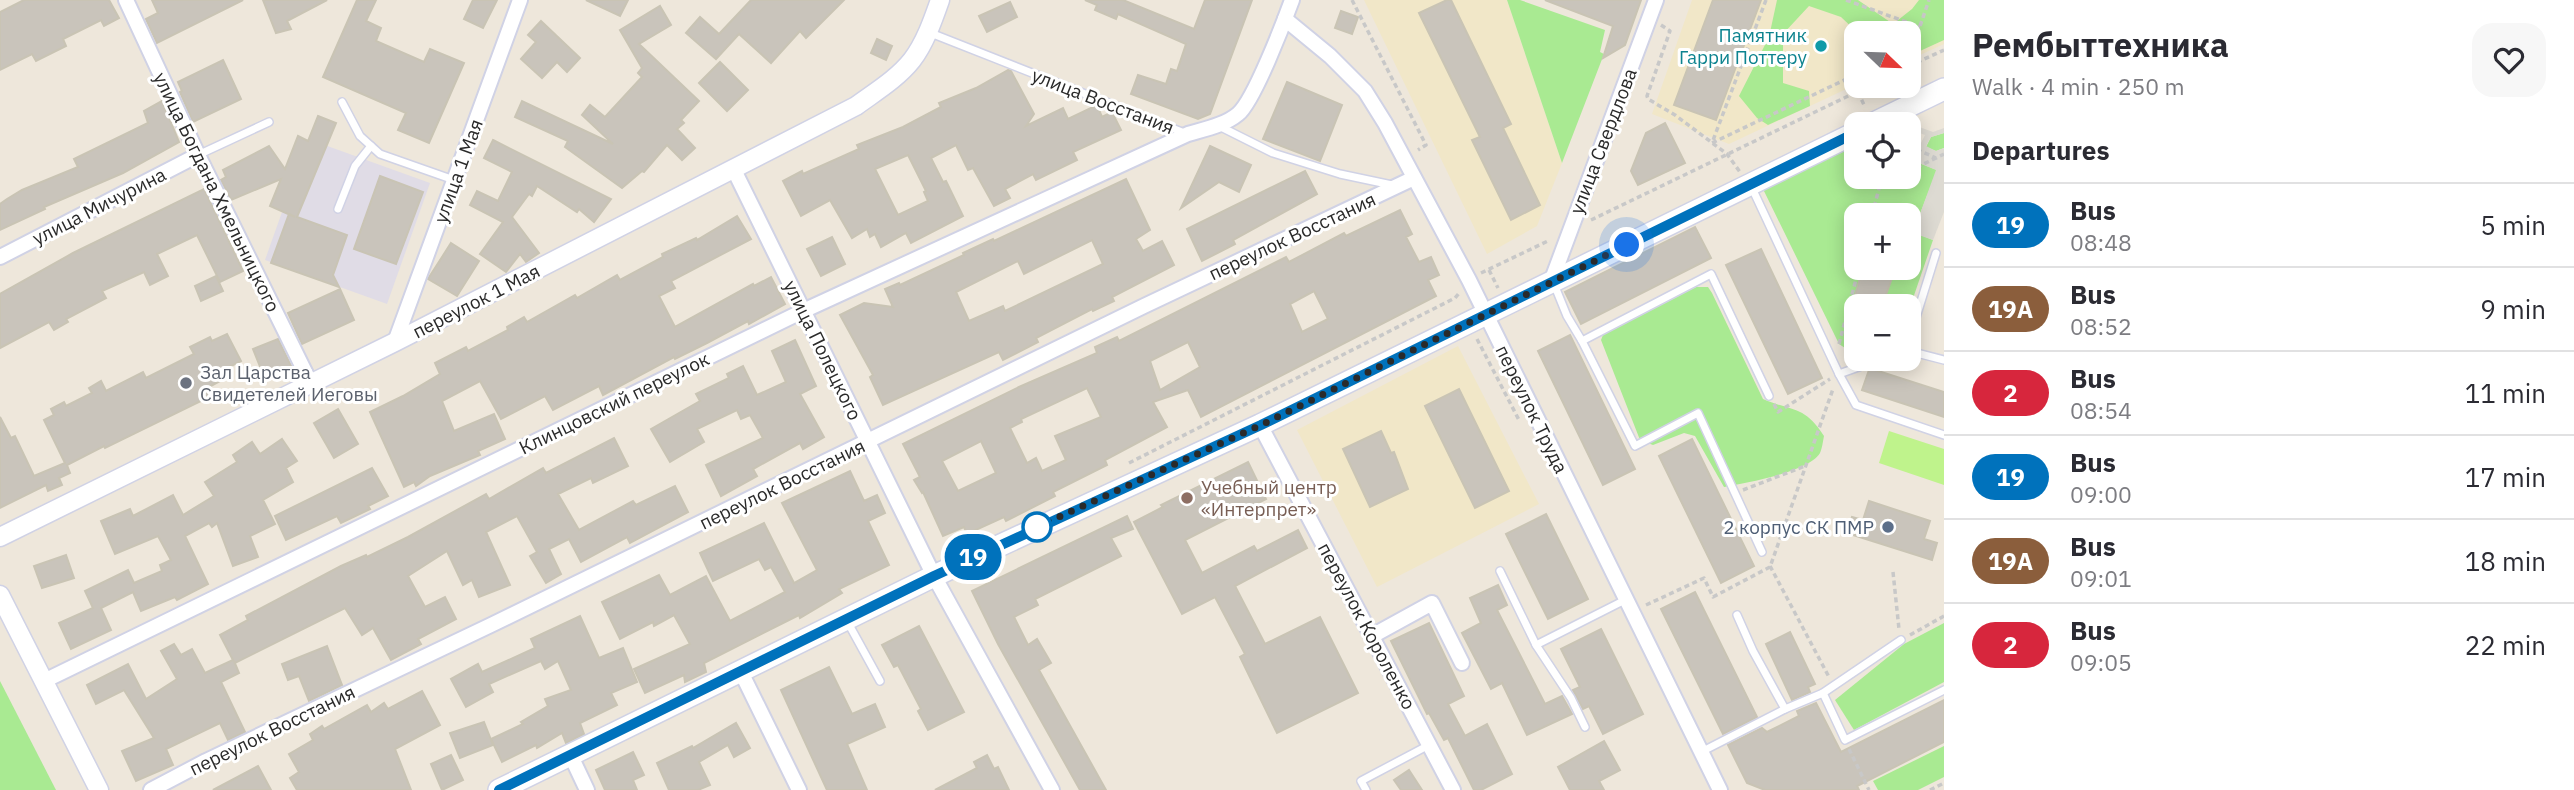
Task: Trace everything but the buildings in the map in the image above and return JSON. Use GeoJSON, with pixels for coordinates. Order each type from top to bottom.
{"type":"FeatureCollection","features":[{"type":"Feature","properties":{"kind":"main road"},"geometry":{"type":"LineString","coordinates":[[1897,112],[1944,89]]}},
{"type":"Feature","properties":{"kind":"main road"},"geometry":{"type":"LineString","coordinates":[[499,790],[934,576],[1261,425],[1844,138]]}},
{"type":"Feature","properties":{"kind":"street","name":"улица Богдана Хмельницкого"},"geometry":{"type":"LineString","coordinates":[[126,0],[310,384]]}},
{"type":"Feature","properties":{"kind":"street","name":"улица 1 Мая"},"geometry":{"type":"LineString","coordinates":[[395,342],[520,0]]}},
{"type":"Feature","properties":{"kind":"street","name":"переулок 1 Мая"},"geometry":{"type":"LineString","coordinates":[[0,537],[395,342],[856,106],[887,84],[912,60],[928,32],[940,0]]}},
{"type":"Feature","properties":{"kind":"street","name":"улица Восстания"},"geometry":{"type":"LineString","coordinates":[[1188,134],[1217,125],[1240,113],[1253,91],[1292,0]]}},
{"type":"Feature","properties":{"kind":"street","name":"улица Свердлова"},"geometry":{"type":"LineString","coordinates":[[1552,282],[1656,0]]}},
{"type":"Feature","properties":{"kind":"street","name":"переулок Труда"},"geometry":{"type":"LineString","coordinates":[[1285,19],[1330,56],[1365,91],[1385,123],[1469,280],[1720,790]]}},
{"type":"Feature","properties":{"kind":"street","name":"Клинцовский переулок"},"geometry":{"type":"LineString","coordinates":[[44,681],[803,311],[1188,134]]}},
{"type":"Feature","properties":{"kind":"street","name":"улица Мичурина"},"geometry":{"type":"LineString","coordinates":[[0,257],[198,155]]}},
{"type":"Feature","properties":{"kind":"street","name":"улица Полецкого"},"geometry":{"type":"LineString","coordinates":[[733,168],[934,576],[1052,790]]}},
{"type":"Feature","properties":{"kind":"street","name":"переулок Восстания"},"geometry":{"type":"LineString","coordinates":[[151,790],[205,761],[1414,178]]}},
{"type":"Feature","properties":{"kind":"street","name":"переулок Короленко"},"geometry":{"type":"LineString","coordinates":[[1261,425],[1453,790]]}},
{"type":"Feature","properties":{"kind":"street"},"geometry":{"type":"LineString","coordinates":[[0,595],[99,790]]}},
{"type":"Feature","properties":{"kind":"street"},"geometry":{"type":"LineString","coordinates":[[1373,636],[1432,603],[1462,663]]}},
{"type":"Feature","properties":{"kind":"street"},"geometry":{"type":"LineString","coordinates":[[741,672],[799,790]]}},
{"type":"Feature","properties":{"kind":"street"},"geometry":{"type":"LineString","coordinates":[[570,754],[587,790]]}},
{"type":"Feature","properties":{"kind":"lane","name":"улица Восстания"},"geometry":{"type":"LineString","coordinates":[[928,32],[1188,134]]}},
{"type":"Feature","properties":{"kind":"lane"},"geometry":{"type":"LineString","coordinates":[[342,102],[360,136],[380,154],[454,180]]}},
{"type":"Feature","properties":{"kind":"lane"},"geometry":{"type":"LineString","coordinates":[[198,155],[269,122]]}},
{"type":"Feature","properties":{"kind":"lane"},"geometry":{"type":"LineString","coordinates":[[1217,125],[1273,153],[1340,174],[1396,186]]}},
{"type":"Feature","properties":{"kind":"lane"},"geometry":{"type":"LineString","coordinates":[[338,209],[355,166],[371,146]]}},
{"type":"Feature","properties":{"kind":"lane"},"geometry":{"type":"LineString","coordinates":[[1749,185],[1756,194],[1856,405],[1944,435]]}},
{"type":"Feature","properties":{"kind":"lane"},"geometry":{"type":"LineString","coordinates":[[1921,301],[1936,253]]}},
{"type":"Feature","properties":{"kind":"lane"},"geometry":{"type":"LineString","coordinates":[[1582,341],[1711,274],[1769,397]]}},
{"type":"Feature","properties":{"kind":"lane"},"geometry":{"type":"LineString","coordinates":[[1552,282],[1635,446],[1698,413],[1762,552]]}},
{"type":"Feature","properties":{"kind":"lane"},"geometry":{"type":"LineString","coordinates":[[1921,354],[1944,360]]}},
{"type":"Feature","properties":{"kind":"lane"},"geometry":{"type":"LineString","coordinates":[[1839,374],[1847,371]]}},
{"type":"Feature","properties":{"kind":"lane"},"geometry":{"type":"LineString","coordinates":[[1500,571],[1536,645],[1571,698],[1585,727]]}},
{"type":"Feature","properties":{"kind":"lane"},"geometry":{"type":"LineString","coordinates":[[1536,645],[1625,600]]}},
{"type":"Feature","properties":{"kind":"lane"},"geometry":{"type":"LineString","coordinates":[[1737,615],[1753,651],[1785,709]]}},
{"type":"Feature","properties":{"kind":"lane"},"geometry":{"type":"LineString","coordinates":[[847,621],[880,681]]}},
{"type":"Feature","properties":{"kind":"lane"},"geometry":{"type":"LineString","coordinates":[[1701,752],[1834,687],[1901,640]]}},
{"type":"Feature","properties":{"kind":"lane"},"geometry":{"type":"LineString","coordinates":[[1823,693],[1845,740],[1944,690]]}},
{"type":"Feature","properties":{"kind":"lane"},"geometry":{"type":"LineString","coordinates":[[1366,790],[1361,782],[1429,744]]}},
{"type":"Feature","properties":{"kind":"path"},"geometry":{"type":"LineString","coordinates":[[1352,0],[1426,145]]}},
{"type":"Feature","properties":{"kind":"path"},"geometry":{"type":"LineString","coordinates":[[1712,143],[1766,0]]}},
{"type":"Feature","properties":{"kind":"path"},"geometry":{"type":"LineString","coordinates":[[1846,0],[1904,21]]}},
{"type":"Feature","properties":{"kind":"path"},"geometry":{"type":"LineString","coordinates":[[1922,21],[1929,0]]}},
{"type":"Feature","properties":{"kind":"path"},"geometry":{"type":"LineString","coordinates":[[1649,19],[1670,31],[1648,99],[1675,115],[1727,155],[1749,185]]}},
{"type":"Feature","properties":{"kind":"path"},"geometry":{"type":"LineString","coordinates":[[1922,60],[1944,50]]}},
{"type":"Feature","properties":{"kind":"path"},"geometry":{"type":"LineString","coordinates":[[1712,143],[1844,80]]}},
{"type":"Feature","properties":{"kind":"path"},"geometry":{"type":"LineString","coordinates":[[1121,467],[1455,298],[1469,280],[1844,98]]}},
{"type":"Feature","properties":{"kind":"path"},"geometry":{"type":"LineString","coordinates":[[1921,151],[1936,158]]}},
{"type":"Feature","properties":{"kind":"path"},"geometry":{"type":"LineString","coordinates":[[1921,165],[1944,154]]}},
{"type":"Feature","properties":{"kind":"path"},"geometry":{"type":"LineString","coordinates":[[1643,607],[1704,578],[1713,597],[1770,567],[1839,374],[1839,344],[1856,280]]}},
{"type":"Feature","properties":{"kind":"path"},"geometry":{"type":"LineString","coordinates":[[1769,397],[1778,412],[1839,374]]}},
{"type":"Feature","properties":{"kind":"path"},"geometry":{"type":"LineString","coordinates":[[1735,493],[1806,466]]}},
{"type":"Feature","properties":{"kind":"path"},"geometry":{"type":"LineString","coordinates":[[1762,552],[1834,687]]}},
{"type":"Feature","properties":{"kind":"path"},"geometry":{"type":"LineString","coordinates":[[1893,572],[1901,640],[1944,616]]}},
{"type":"Feature","properties":{"kind":"path"},"geometry":{"type":"LineString","coordinates":[[1845,740],[1869,790]]}},
{"type":"Feature","properties":{"kind":"path"},"geometry":{"type":"LineString","coordinates":[[1930,790],[1944,783]]}},
{"type":"Feature","properties":{"kind":"shaded area"},"geometry":{"type":"Polygon","coordinates":[[[1364,0],[1507,0],[1562,163],[1537,226],[1487,254],[1364,0]]]}},
{"type":"Feature","properties":{"kind":"shaded area"},"geometry":{"type":"Polygon","coordinates":[[[1692,0],[1944,0],[1944,44],[1922,54],[1922,21],[1844,21],[1844,90],[1729,144],[1652,114],[1692,0]]]}},
{"type":"Feature","properties":{"kind":"shaded area"},"geometry":{"type":"Polygon","coordinates":[[[1921,128],[1933,132],[1944,128],[1944,133],[1931,137],[1926,146],[1936,151],[1944,148],[1944,212],[1933,240],[1921,236],[1921,211],[1936,170],[1921,164],[1921,143],[1925,135],[1921,134],[1921,128]]]}},
{"type":"Feature","properties":{"kind":"shaded area"},"geometry":{"type":"Polygon","coordinates":[[[308,139],[430,183],[387,304],[265,260],[308,139]]]}},
{"type":"Feature","properties":{"kind":"shaded area"},"geometry":{"type":"Polygon","coordinates":[[[1458,346],[1539,504],[1377,587],[1297,430],[1458,346]]]}},
{"type":"Feature","properties":{"kind":"green space"},"geometry":{"type":"Polygon","coordinates":[[[1507,0],[1520,0],[1605,30],[1600,52],[1604,54],[1562,163],[1507,0]]]}},
{"type":"Feature","properties":{"kind":"green space"},"geometry":{"type":"Polygon","coordinates":[[[1777,0],[1858,0],[1889,21],[1845,21],[1809,6],[1783,34],[1783,83],[1809,91],[1810,106],[1768,125],[1757,118],[1739,96],[1769,37],[1777,0]]]}},
{"type":"Feature","properties":{"kind":"green space"},"geometry":{"type":"Polygon","coordinates":[[[1919,0],[1944,0],[1944,40],[1922,50],[1922,21],[1897,21],[1919,0]]]}},
{"type":"Feature","properties":{"kind":"green space"},"geometry":{"type":"Polygon","coordinates":[[[1944,133],[1944,148],[1936,151],[1926,147],[1931,137],[1944,133]]]}},
{"type":"Feature","properties":{"kind":"green space"},"geometry":{"type":"Polygon","coordinates":[[[1844,149],[1844,189],[1921,189],[1921,164],[1937,170],[1921,211],[1921,203],[1844,203],[1844,280],[1919,280],[1914,294],[1844,294],[1844,347],[1839,344],[1763,189],[1844,149]]]}},
{"type":"Feature","properties":{"kind":"green space"},"geometry":{"type":"Polygon","coordinates":[[[1921,235],[1933,240],[1921,275],[1921,235]]]}},
{"type":"Feature","properties":{"kind":"green space"},"geometry":{"type":"Polygon","coordinates":[[[1696,287],[1708,287],[1712,293],[1763,399],[1804,414],[1824,436],[1820,453],[1814,460],[1776,476],[1724,487],[1695,436],[1684,433],[1653,445],[1640,440],[1601,340],[1603,335],[1696,287]]]}},
{"type":"Feature","properties":{"kind":"green space"},"geometry":{"type":"Polygon","coordinates":[[[1889,431],[1944,449],[1944,485],[1879,463],[1889,431]]]}},
{"type":"Feature","properties":{"kind":"green space"},"geometry":{"type":"Polygon","coordinates":[[[1944,623],[1944,682],[1854,730],[1835,700],[1904,644],[1944,623]]]}},
{"type":"Feature","properties":{"kind":"green space"},"geometry":{"type":"Polygon","coordinates":[[[0,681],[56,790],[0,790],[0,681]]]}},
{"type":"Feature","properties":{"kind":"green space"},"geometry":{"type":"Polygon","coordinates":[[[1944,746],[1944,777],[1918,790],[1878,790],[1873,781],[1944,746]]]}},
{"type":"Feature","properties":{"kind":"bus line","name":"19"},"geometry":{"type":"LineString","coordinates":[[499,790],[934,576],[1261,425],[1844,138]]}},
{"type":"Feature","properties":{"kind":"place","name":"Памятник Гарри Поттеру"},"geometry":{"type":"Point","coordinates":[1821,46]}},
{"type":"Feature","properties":{"kind":"place","name":"Зал Царства Свидетелей Иеговы"},"geometry":{"type":"Point","coordinates":[186,383]}},
{"type":"Feature","properties":{"kind":"place","name":"Учебный центр «Интерпрет»"},"geometry":{"type":"Point","coordinates":[1187,498]}},
{"type":"Feature","properties":{"kind":"place","name":"2 корпус СК ПМР"},"geometry":{"type":"Point","coordinates":[1888,527]}},
{"type":"Feature","properties":{"kind":"route"},"geometry":{"type":"LineString","coordinates":[[1037,527],[1261,425],[1627,245]]}}]}
